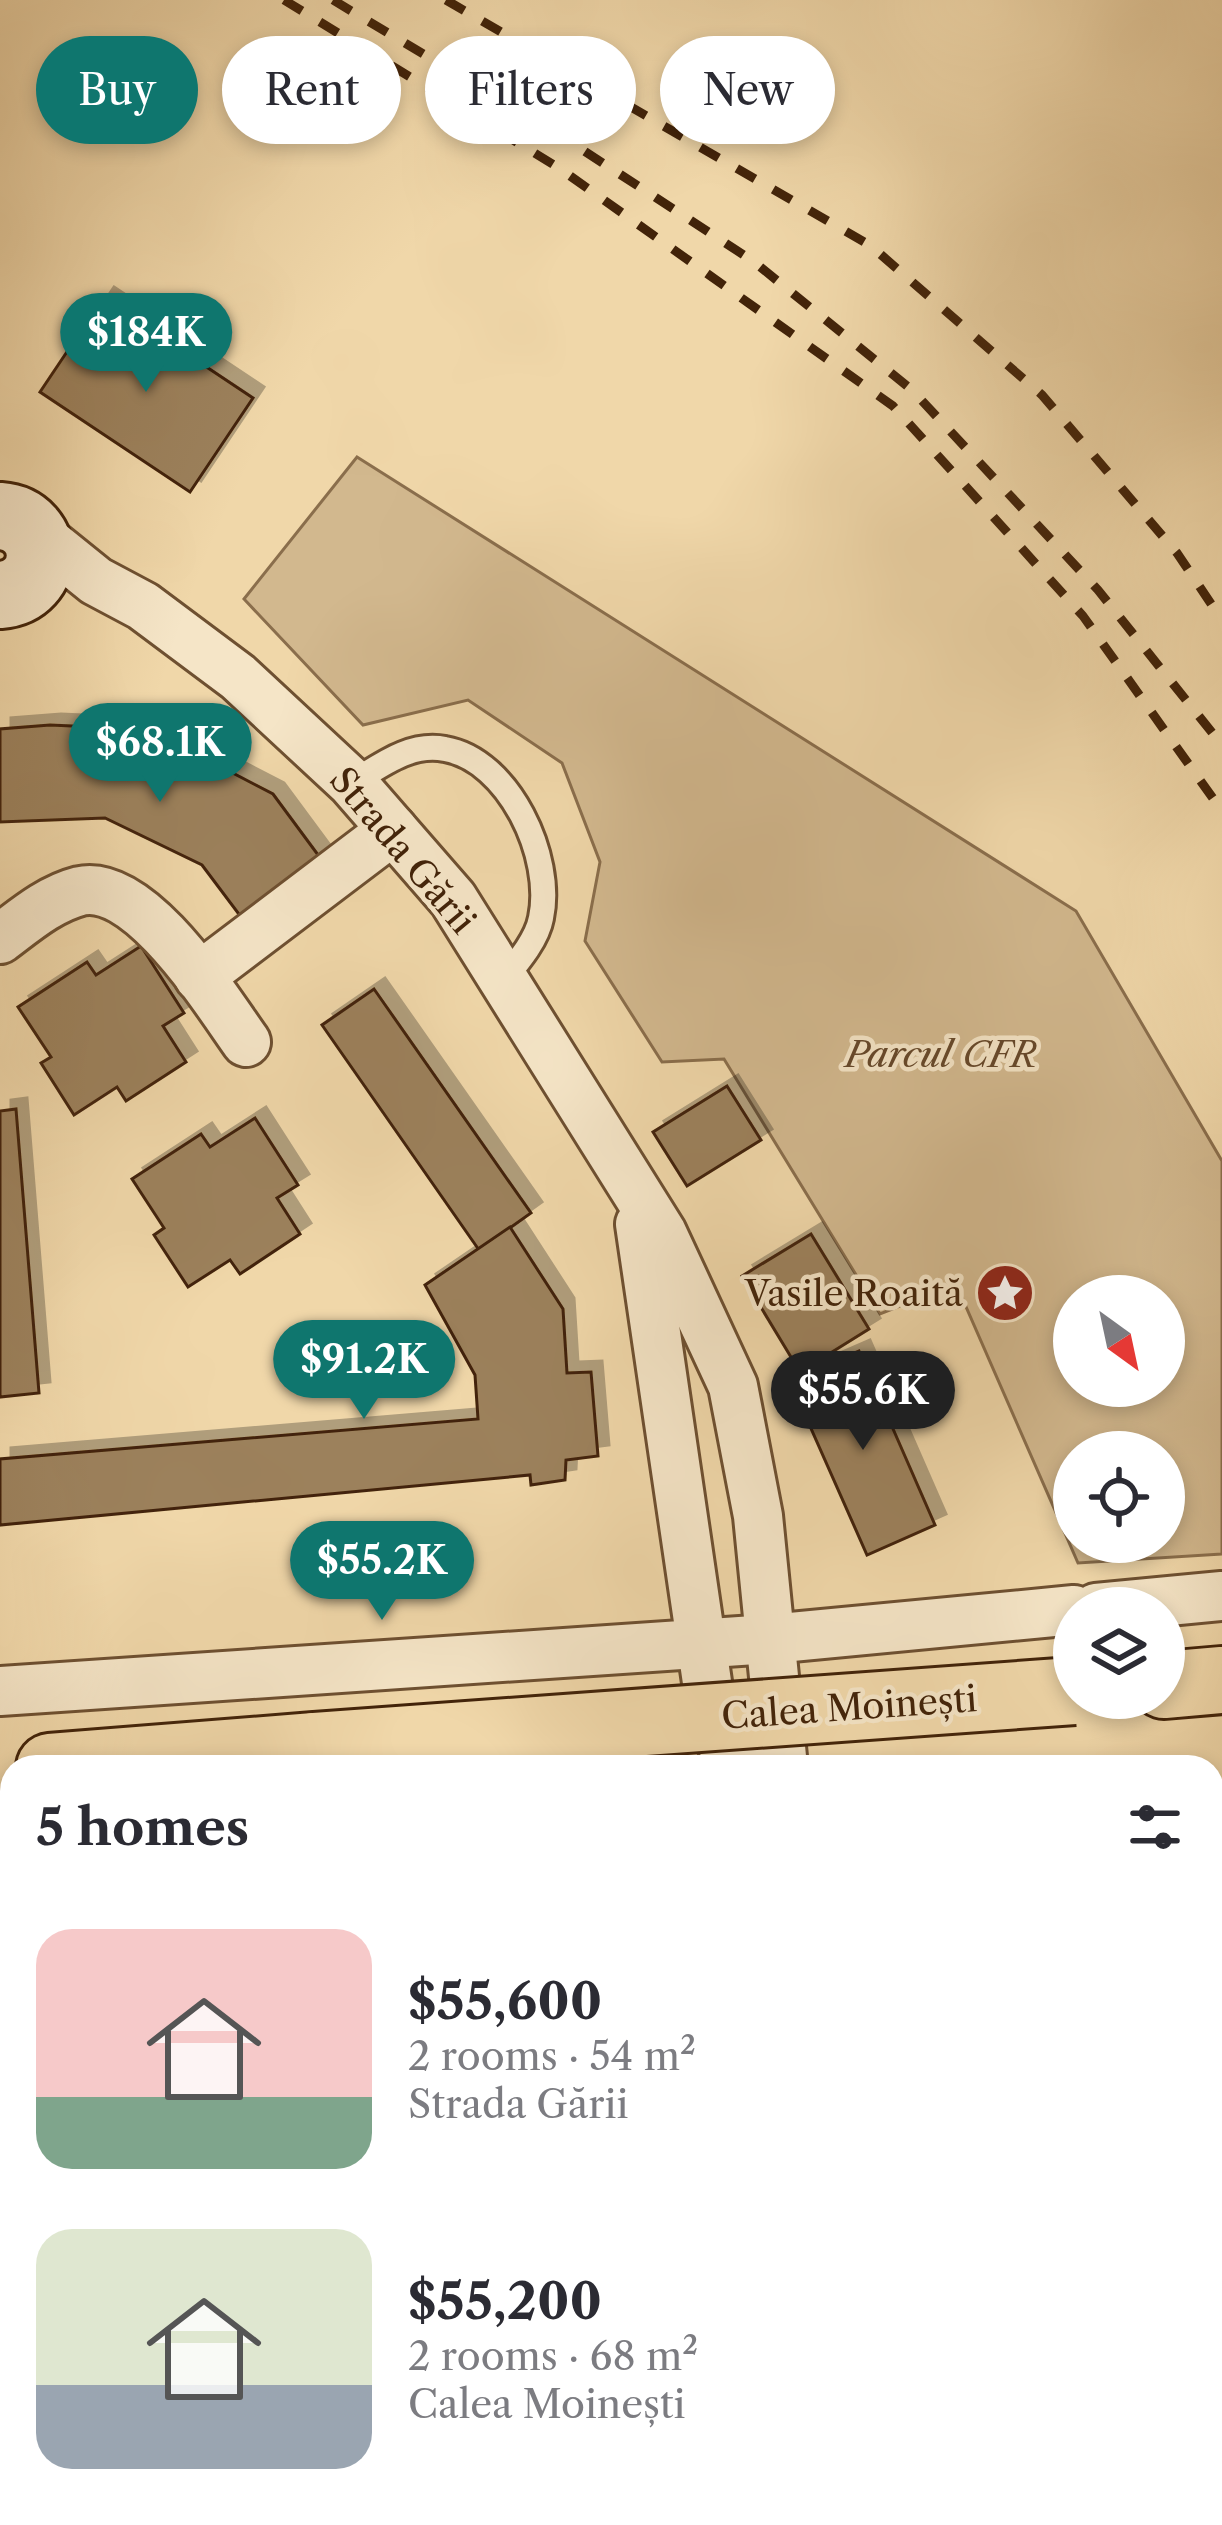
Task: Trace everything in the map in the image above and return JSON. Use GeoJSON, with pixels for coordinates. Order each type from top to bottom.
{"type":"FeatureCollection","features":[{"type":"Feature","properties":{"kind":"main road"},"geometry":{"type":"LineString","coordinates":[[9,518],[41,547],[42,561],[38,574],[9,593]]}},
{"type":"Feature","properties":{"kind":"main road"},"geometry":{"type":"LineString","coordinates":[[1185,1683],[1222,1680]]}},
{"type":"Feature","properties":{"kind":"main road","name":"Calea Moinești"},"geometry":{"type":"LineString","coordinates":[[209,1755],[1053,1693]]}},
{"type":"Feature","properties":{"kind":"street","name":"Strada Gării"},"geometry":{"type":"LineString","coordinates":[[9,518],[96,581],[143,606],[238,677],[352,782],[453,899],[662,1233],[733,1386],[758,1516],[782,1755]]}},
{"type":"Feature","properties":{"kind":"street"},"geometry":{"type":"LineString","coordinates":[[9,593],[62,580],[96,581]]}},
{"type":"Feature","properties":{"kind":"street"},"geometry":{"type":"LineString","coordinates":[[199,977],[393,830]]}},
{"type":"Feature","properties":{"kind":"street"},"geometry":{"type":"LineString","coordinates":[[0,939],[43,907],[84,890],[124,900],[156,924],[246,1042]]}},
{"type":"Feature","properties":{"kind":"street","name":"Strada Gării"},"geometry":{"type":"LineString","coordinates":[[635,1190],[714,1730],[730,1755]]}},
{"type":"Feature","properties":{"kind":"street"},"geometry":{"type":"LineString","coordinates":[[1185,1600],[1222,1596]]}},
{"type":"Feature","properties":{"kind":"street"},"geometry":{"type":"LineString","coordinates":[[0,1691],[770,1639],[1053,1612]]}},
{"type":"Feature","properties":{"kind":"lane"},"geometry":{"type":"LineString","coordinates":[[352,782],[405,752],[442,748],[478,760],[518,806],[540,856],[542,919],[503,980]]}},
{"type":"Feature","properties":{"kind":"green space","name":"Parcul CFR"},"geometry":{"type":"Polygon","coordinates":[[[357,457],[1076,911],[1222,1161],[1222,1554],[1185,1556],[1185,1431],[1053,1431],[1053,1506],[956,1284],[880,1314],[724,1059],[662,1062],[585,941],[600,862],[562,763],[468,700],[363,725],[244,599],[357,457]]]}},
{"type":"Feature","properties":{"kind":"building"},"geometry":{"type":"Polygon","coordinates":[[[103,298],[253,398],[190,492],[40,392],[103,298]]]}},
{"type":"Feature","properties":{"kind":"building"},"geometry":{"type":"Polygon","coordinates":[[[50,725],[139,729],[204,758],[273,794],[327,867],[247,925],[202,865],[105,818],[0,822],[0,729],[50,725]]]}},
{"type":"Feature","properties":{"kind":"building"},"geometry":{"type":"Polygon","coordinates":[[[141,946],[184,1013],[163,1026],[186,1062],[126,1101],[117,1087],[74,1115],[41,1063],[51,1057],[18,1007],[87,962],[96,975],[141,946]]]}},
{"type":"Feature","properties":{"kind":"building"},"geometry":{"type":"Polygon","coordinates":[[[374,989],[531,1213],[479,1250],[322,1025],[374,989]]]}},
{"type":"Feature","properties":{"kind":"building"},"geometry":{"type":"Polygon","coordinates":[[[727,1086],[761,1140],[687,1186],[653,1132],[727,1086]]]}},
{"type":"Feature","properties":{"kind":"building"},"geometry":{"type":"Polygon","coordinates":[[[16,1109],[39,1393],[0,1397],[0,1111],[16,1109]]]}},
{"type":"Feature","properties":{"kind":"building"},"geometry":{"type":"Polygon","coordinates":[[[255,1118],[298,1185],[277,1198],[300,1234],[240,1274],[230,1260],[188,1287],[154,1235],[164,1228],[132,1179],[201,1134],[210,1147],[255,1118]]]}},
{"type":"Feature","properties":{"kind":"building"},"geometry":{"type":"Polygon","coordinates":[[[510,1227],[563,1309],[567,1373],[591,1372],[598,1456],[566,1460],[565,1480],[531,1485],[530,1475],[0,1525],[0,1459],[478,1419],[475,1375],[425,1285],[510,1227]]]}},
{"type":"Feature","properties":{"kind":"building"},"geometry":{"type":"Polygon","coordinates":[[[811,1234],[869,1329],[800,1372],[742,1276],[811,1234]]]}},
{"type":"Feature","properties":{"kind":"building"},"geometry":{"type":"Polygon","coordinates":[[[859,1351],[935,1525],[867,1555],[790,1381],[859,1351]]]}},
{"type":"Feature","properties":{"kind":"railway"},"geometry":{"type":"LineString","coordinates":[[284,0],[559,168],[893,406],[1083,616],[1222,811]]}},
{"type":"Feature","properties":{"kind":"railway"},"geometry":{"type":"LineString","coordinates":[[333,0],[569,141],[753,261],[912,390],[1098,590],[1222,745]]}},
{"type":"Feature","properties":{"kind":"railway"},"geometry":{"type":"LineString","coordinates":[[446,0],[871,246],[1042,395],[1177,553],[1222,620]]}},
{"type":"Feature","properties":{"kind":"place","name":"Vasile Roaită"},"geometry":{"type":"Point","coordinates":[1005,1293]}}]}
